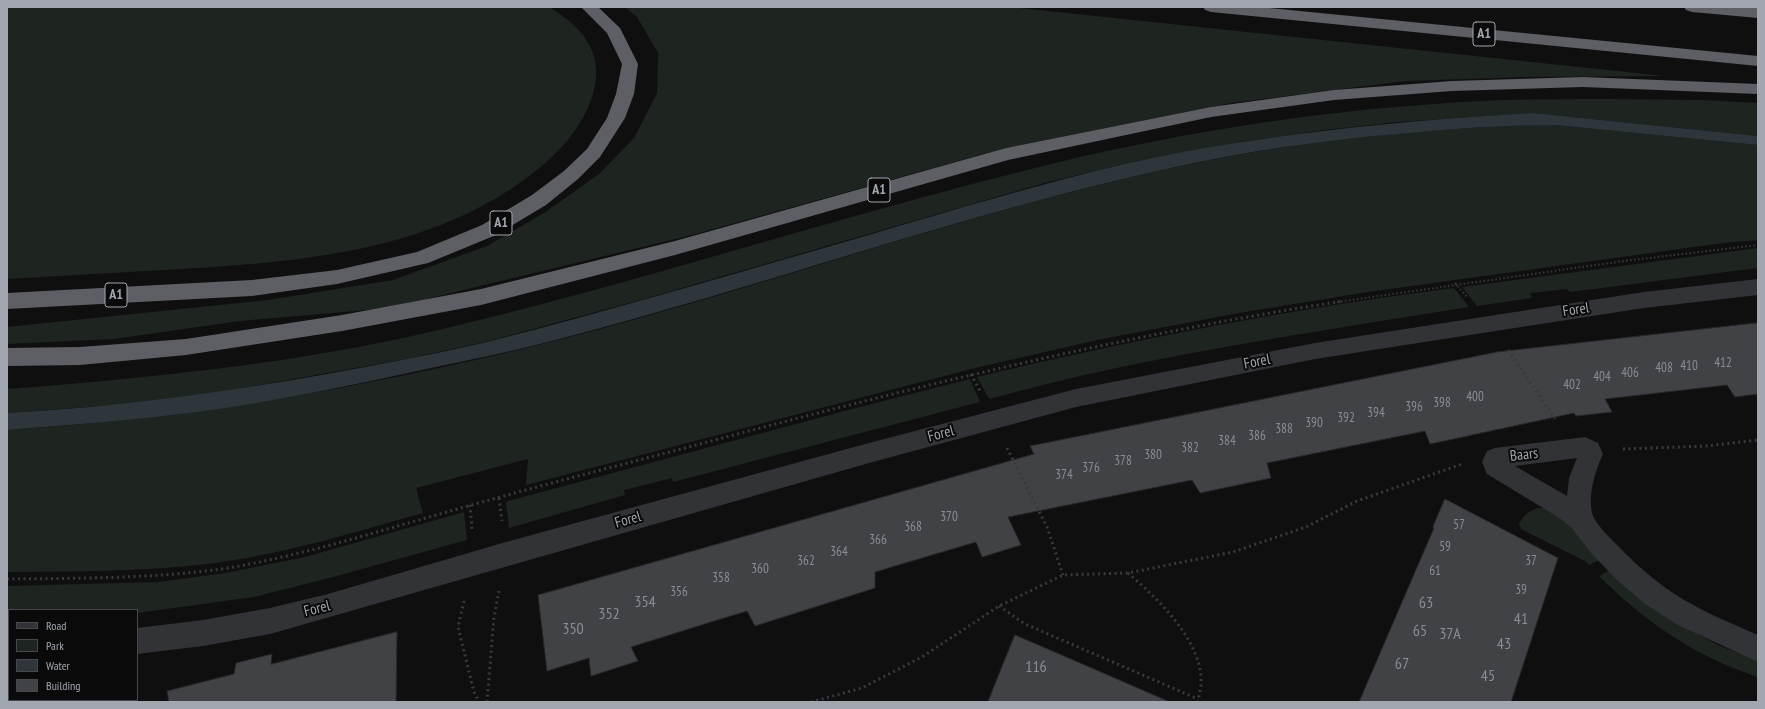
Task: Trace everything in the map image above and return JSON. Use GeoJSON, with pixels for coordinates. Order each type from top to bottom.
{"type":"FeatureCollection","features":[{"type":"Feature","properties":{"kind":"highway","name":"A1"},"geometry":{"type":"LineString","coordinates":[[7,301],[252,288],[337,277],[421,258],[489,230],[539,200],[571,175],[594,152],[616,118],[625,94],[630,64],[614,31],[589,7]]}},
{"type":"Feature","properties":{"kind":"highway","name":"A1"},"geometry":{"type":"LineString","coordinates":[[1211,7],[1758,61]]}},
{"type":"Feature","properties":{"kind":"highway"},"geometry":{"type":"LineString","coordinates":[[1692,7],[1758,13]]}},
{"type":"Feature","properties":{"kind":"highway","name":"A1"},"geometry":{"type":"LineString","coordinates":[[7,357],[80,356],[186,347],[342,323],[481,297],[675,248],[1006,154],[1211,112],[1334,95],[1452,86],[1583,82],[1758,89]]}},
{"type":"Feature","properties":{"kind":"street","name":"Forel"},"geometry":{"type":"LineString","coordinates":[[138,641],[203,633],[270,621],[328,606],[514,552],[869,453],[1076,398],[1315,351],[1644,300],[1758,287]]}},
{"type":"Feature","properties":{"kind":"street","name":"Baars"},"geometry":{"type":"LineString","coordinates":[[1591,454],[1590,450],[1585,448],[1495,458],[1494,462],[1496,467],[1553,500],[1581,520],[1600,545],[1625,571],[1654,595],[1687,616],[1758,649]]}},
{"type":"Feature","properties":{"kind":"street"},"geometry":{"type":"LineString","coordinates":[[1581,520],[1579,498],[1580,478],[1591,454]]}},
{"type":"Feature","properties":{"kind":"path"},"geometry":{"type":"LineString","coordinates":[[7,579],[145,576],[195,572],[251,564],[302,553],[470,505],[761,427],[1072,350],[1265,314],[1455,283],[1758,245]]}},
{"type":"Feature","properties":{"kind":"path"},"geometry":{"type":"LineString","coordinates":[[1455,283],[1459,288]]}},
{"type":"Feature","properties":{"kind":"path"},"geometry":{"type":"LineString","coordinates":[[1513,358],[1556,419]]}},
{"type":"Feature","properties":{"kind":"path"},"geometry":{"type":"LineString","coordinates":[[1591,454],[1622,449],[1706,446],[1758,440]]}},
{"type":"Feature","properties":{"kind":"path"},"geometry":{"type":"LineString","coordinates":[[811,702],[862,688],[922,657],[999,606],[1063,575],[1128,573],[1234,552],[1306,527],[1357,501],[1386,490],[1462,463],[1495,458]]}},
{"type":"Feature","properties":{"kind":"path"},"geometry":{"type":"LineString","coordinates":[[1012,461],[1047,527],[1063,575]]}},
{"type":"Feature","properties":{"kind":"path"},"geometry":{"type":"LineString","coordinates":[[499,498],[503,524]]}},
{"type":"Feature","properties":{"kind":"path"},"geometry":{"type":"LineString","coordinates":[[470,505],[472,532]]}},
{"type":"Feature","properties":{"kind":"path"},"geometry":{"type":"LineString","coordinates":[[999,606],[1025,624],[1198,701],[1202,676],[1198,658],[1190,642],[1143,585],[1128,573]]}},
{"type":"Feature","properties":{"kind":"path"},"geometry":{"type":"LineString","coordinates":[[486,702],[494,617]]}},
{"type":"Feature","properties":{"kind":"path"},"geometry":{"type":"LineString","coordinates":[[458,627],[474,692],[479,702]]}},
{"type":"Feature","properties":{"kind":"green space"},"geometry":{"type":"Polygon","coordinates":[[[7,7],[549,7],[573,24],[590,45],[596,70],[595,85],[586,113],[571,136],[553,156],[532,174],[483,206],[443,224],[401,238],[358,249],[314,257],[270,262],[181,269],[7,279],[7,7]]]}},
{"type":"Feature","properties":{"kind":"green space"},"geometry":{"type":"Polygon","coordinates":[[[625,7],[1010,7],[1665,76],[1527,77],[1406,81],[1231,103],[1005,148],[692,235],[389,308],[240,321],[114,339],[7,344],[7,327],[268,300],[393,280],[487,246],[544,213],[599,174],[634,138],[657,93],[658,53],[637,17],[625,7]]]}},
{"type":"Feature","properties":{"kind":"green space"},"geometry":{"type":"Polygon","coordinates":[[[1543,99],[1702,100],[1758,103],[1758,136],[1533,113],[1398,122],[1325,130],[1240,142],[1133,162],[1048,182],[644,299],[485,342],[406,359],[204,395],[128,404],[7,413],[7,389],[167,375],[273,361],[325,353],[430,332],[552,302],[996,178],[1080,157],[1181,136],[1319,115],[1457,102],[1543,99]]]}},
{"type":"Feature","properties":{"kind":"green space"},"geometry":{"type":"Polygon","coordinates":[[[1526,125],[1555,125],[1758,145],[1758,240],[1723,243],[1368,292],[1239,313],[1102,339],[971,369],[526,485],[528,459],[416,488],[423,513],[343,536],[262,555],[182,567],[107,571],[7,572],[7,430],[141,418],[208,409],[341,388],[473,361],[704,300],[951,225],[1034,202],[1201,162],[1241,154],[1363,137],[1526,125]]]}},
{"type":"Feature","properties":{"kind":"green space"},"geometry":{"type":"Polygon","coordinates":[[[1758,248],[1758,268],[1570,292],[1567,289],[1530,293],[1532,298],[1477,306],[1462,287],[1758,248]]]}},
{"type":"Feature","properties":{"kind":"green space"},"geometry":{"type":"Polygon","coordinates":[[[1454,288],[1469,307],[1274,338],[1176,356],[1045,384],[989,399],[977,377],[1155,337],[1334,305],[1454,288]]]}},
{"type":"Feature","properties":{"kind":"green space"},"geometry":{"type":"Polygon","coordinates":[[[970,379],[980,402],[673,482],[672,478],[624,490],[625,495],[509,528],[506,503],[508,501],[970,379]]]}},
{"type":"Feature","properties":{"kind":"green space"},"geometry":{"type":"Polygon","coordinates":[[[1545,508],[1560,513],[1600,560],[1589,565],[1585,561],[1521,529],[1519,524],[1525,516],[1532,510],[1545,508]]]}},
{"type":"Feature","properties":{"kind":"green space"},"geometry":{"type":"Polygon","coordinates":[[[464,512],[467,540],[254,597],[138,613],[138,609],[8,609],[7,616],[7,586],[158,582],[226,573],[305,557],[464,512]]]}},
{"type":"Feature","properties":{"kind":"green space"},"geometry":{"type":"Polygon","coordinates":[[[1610,570],[1683,626],[1718,645],[1758,661],[1758,677],[1713,659],[1672,636],[1653,623],[1616,593],[1599,576],[1610,570]]]}},
{"type":"Feature","properties":{"kind":"water"},"geometry":{"type":"Polygon","coordinates":[[[1533,113],[1758,136],[1758,145],[1555,125],[1538,125],[1392,134],[1254,152],[1199,162],[1033,202],[623,322],[540,344],[344,386],[227,408],[150,417],[7,430],[7,413],[130,403],[212,392],[333,373],[487,342],[680,290],[1032,188],[1129,163],[1229,144],[1330,130],[1431,120],[1533,113]]]}},
{"type":"Feature","properties":{"kind":"building"},"geometry":{"type":"Polygon","coordinates":[[[1758,323],[1758,394],[1735,397],[1727,385],[1605,399],[1612,412],[1576,416],[1574,413],[1430,444],[1425,431],[1267,463],[1271,478],[1200,493],[1192,480],[1008,517],[1021,545],[982,557],[976,542],[875,572],[875,588],[755,626],[747,611],[714,621],[631,647],[638,661],[591,676],[589,658],[547,671],[538,595],[1034,454],[1030,446],[1497,352],[1758,323]]]}},
{"type":"Feature","properties":{"kind":"building"},"geometry":{"type":"Polygon","coordinates":[[[1445,499],[1558,558],[1511,702],[1359,702],[1434,528],[1433,527],[1445,499]]]}},
{"type":"Feature","properties":{"kind":"building"},"geometry":{"type":"Polygon","coordinates":[[[397,632],[396,702],[169,702],[167,691],[234,674],[236,663],[272,654],[271,664],[397,632]]]}},
{"type":"Feature","properties":{"kind":"building"},"geometry":{"type":"Polygon","coordinates":[[[1015,635],[1050,650],[1170,702],[988,702],[1015,635]]]}}]}
